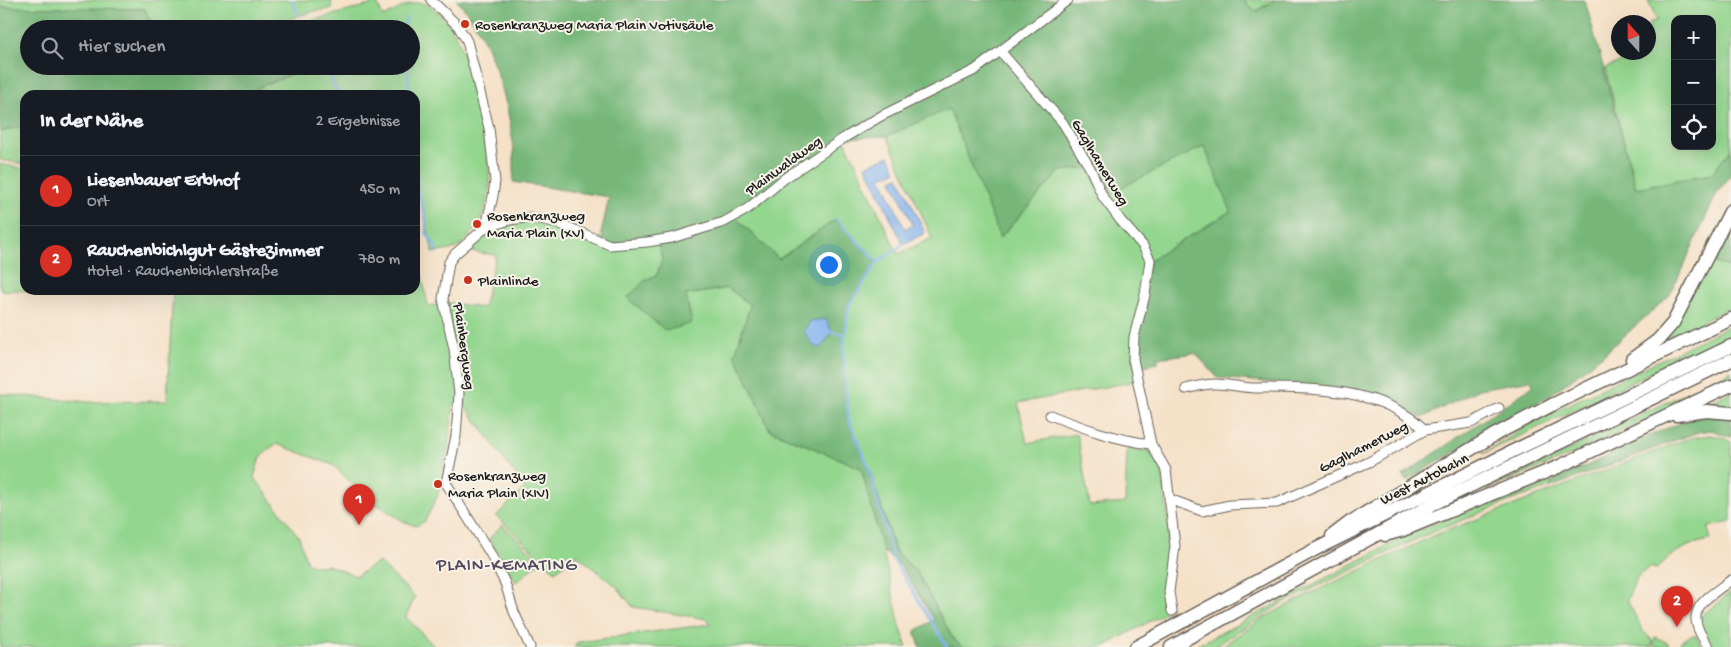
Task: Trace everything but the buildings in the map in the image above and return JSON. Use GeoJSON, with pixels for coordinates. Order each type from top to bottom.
{"type":"FeatureCollection","features":[{"type":"Feature","properties":{"kind":"highway"},"geometry":{"type":"LineString","coordinates":[[1620,373],[1634,358],[1658,340],[1673,323],[1731,210]]}},
{"type":"Feature","properties":{"kind":"highway"},"geometry":{"type":"LineString","coordinates":[[1314,550],[1349,523],[1458,456],[1533,414],[1731,319]]}},
{"type":"Feature","properties":{"kind":"highway","name":"West Autobahn"},"geometry":{"type":"LineString","coordinates":[[1136,647],[1314,550],[1504,455],[1731,346]]}},
{"type":"Feature","properties":{"kind":"highway","name":"West Autobahn"},"geometry":{"type":"LineString","coordinates":[[1171,647],[1397,523],[1731,360]]}},
{"type":"Feature","properties":{"kind":"highway"},"geometry":{"type":"LineString","coordinates":[[1367,541],[1403,530],[1558,468],[1731,386]]}},
{"type":"Feature","properties":{"kind":"highway"},"geometry":{"type":"LineString","coordinates":[[1668,415],[1707,411],[1731,413]]}},
{"type":"Feature","properties":{"kind":"street"},"geometry":{"type":"LineString","coordinates":[[431,0],[458,26],[467,42],[473,61],[489,128],[495,181],[486,226]]}},
{"type":"Feature","properties":{"kind":"street","name":"Plainwaldweg"},"geometry":{"type":"LineString","coordinates":[[486,226],[532,217],[558,222],[610,245],[672,238],[724,222],[746,210],[785,178],[880,116],[975,70],[1068,0]]}},
{"type":"Feature","properties":{"kind":"street","name":"Gaglhamerweg"},"geometry":{"type":"LineString","coordinates":[[1001,52],[1063,123],[1090,168],[1103,197],[1143,246],[1150,260],[1146,295],[1134,337],[1133,359],[1151,444],[1166,470],[1175,546],[1169,592],[1172,611]]}},
{"type":"Feature","properties":{"kind":"street","name":"Plainbergweg"},"geometry":{"type":"LineString","coordinates":[[486,226],[455,254],[449,262],[443,299],[454,349],[459,394],[456,436],[446,484],[490,553],[505,583],[514,612],[530,647]]}},
{"type":"Feature","properties":{"kind":"street","name":"Gaglhamerweg"},"geometry":{"type":"LineString","coordinates":[[1186,389],[1212,384],[1253,388],[1284,387],[1348,393],[1376,400],[1415,420],[1425,430]]}},
{"type":"Feature","properties":{"kind":"street","name":"Gaglhamerweg"},"geometry":{"type":"LineString","coordinates":[[1169,499],[1202,511],[1230,505],[1277,503],[1369,462],[1425,430],[1471,423],[1499,408]]}},
{"type":"Feature","properties":{"kind":"street"},"geometry":{"type":"LineString","coordinates":[[1050,415],[1125,442],[1151,444]]}},
{"type":"Feature","properties":{"kind":"street"},"geometry":{"type":"LineString","coordinates":[[1709,647],[1696,622],[1699,605],[1731,580]]}},
{"type":"Feature","properties":{"kind":"green space"},"geometry":{"type":"Polygon","coordinates":[[[0,0],[331,0],[332,9],[314,11],[286,20],[150,20],[145,9],[0,7],[0,0]]]}},
{"type":"Feature","properties":{"kind":"green space"},"geometry":{"type":"Polygon","coordinates":[[[456,0],[1243,0],[1256,11],[1275,0],[1585,0],[1636,188],[1711,174],[1731,150],[1731,175],[1717,193],[1670,295],[1604,354],[1549,396],[1406,481],[1403,475],[1533,386],[1531,380],[1479,389],[1422,418],[1359,390],[1218,378],[1195,353],[1158,358],[1158,363],[1135,368],[1133,359],[1150,260],[1231,211],[1204,146],[1103,197],[1090,168],[1060,171],[1000,238],[949,109],[887,136],[843,138],[735,217],[779,259],[836,219],[878,262],[849,305],[843,350],[848,418],[868,465],[895,551],[916,571],[953,639],[963,647],[920,647],[915,631],[934,620],[900,565],[883,551],[861,468],[770,430],[735,354],[750,305],[728,288],[686,295],[692,323],[666,331],[627,298],[645,280],[657,275],[662,258],[657,241],[610,245],[601,234],[609,197],[513,182],[512,138],[501,85],[482,36],[469,15],[456,0]]]}},
{"type":"Feature","properties":{"kind":"green space"},"geometry":{"type":"Polygon","coordinates":[[[1243,0],[1275,0],[1256,11],[1243,0]]]}},
{"type":"Feature","properties":{"kind":"green space"},"geometry":{"type":"Polygon","coordinates":[[[1648,0],[1731,0],[1731,150],[1711,174],[1636,188],[1605,68],[1625,60],[1656,60],[1656,15],[1648,0]]]}},
{"type":"Feature","properties":{"kind":"green space"},"geometry":{"type":"Polygon","coordinates":[[[377,3],[383,17],[402,7],[422,3],[434,9],[450,26],[458,39],[463,54],[485,140],[490,186],[486,205],[478,225],[459,246],[433,253],[420,197],[420,90],[254,90],[289,75],[420,75],[420,20],[315,20],[377,3]]]}},
{"type":"Feature","properties":{"kind":"green space"},"geometry":{"type":"Polygon","coordinates":[[[0,7],[145,9],[150,20],[20,20],[20,75],[289,75],[254,90],[20,90],[20,126],[0,132],[0,7]]]}},
{"type":"Feature","properties":{"kind":"green space"},"geometry":{"type":"Polygon","coordinates":[[[949,108],[1000,237],[1060,171],[1090,168],[1103,197],[1204,145],[1232,211],[1150,260],[1137,381],[1018,403],[1027,443],[1077,434],[1090,506],[1125,503],[1127,449],[1151,451],[1162,471],[1169,525],[1170,555],[1162,593],[1167,612],[1103,647],[963,647],[953,639],[916,571],[895,551],[868,465],[848,418],[843,350],[849,305],[878,262],[779,260],[735,217],[844,138],[898,254],[932,238],[887,136],[949,108]]]}},
{"type":"Feature","properties":{"kind":"green space"},"geometry":{"type":"Polygon","coordinates":[[[20,126],[20,163],[0,160],[0,132],[20,126]]]}},
{"type":"Feature","properties":{"kind":"green space"},"geometry":{"type":"Polygon","coordinates":[[[0,164],[20,168],[20,290],[0,290],[0,164]]]}},
{"type":"Feature","properties":{"kind":"green space"},"geometry":{"type":"Polygon","coordinates":[[[1731,218],[1731,231],[1715,263],[1731,267],[1731,307],[1680,333],[1665,338],[1731,218]]]}},
{"type":"Feature","properties":{"kind":"green space"},"geometry":{"type":"Polygon","coordinates":[[[525,222],[553,225],[584,237],[657,241],[662,258],[657,275],[645,280],[686,295],[729,288],[751,305],[735,354],[770,430],[861,468],[900,626],[907,647],[574,647],[578,642],[711,624],[707,619],[633,607],[616,586],[577,555],[555,571],[496,516],[525,488],[464,404],[454,404],[444,474],[438,495],[425,521],[416,526],[403,521],[367,498],[333,465],[277,444],[261,457],[254,477],[299,537],[307,563],[318,566],[328,565],[356,576],[379,562],[415,597],[406,617],[435,647],[0,647],[0,394],[89,402],[167,401],[173,295],[420,295],[420,267],[428,306],[451,303],[483,308],[496,255],[466,251],[480,237],[499,227],[525,222]]]}},
{"type":"Feature","properties":{"kind":"green space"},"geometry":{"type":"Polygon","coordinates":[[[1731,231],[1731,267],[1715,263],[1731,231]]]}},
{"type":"Feature","properties":{"kind":"green space"},"geometry":{"type":"Polygon","coordinates":[[[1731,325],[1731,334],[1483,454],[1537,420],[1731,325]]]}},
{"type":"Feature","properties":{"kind":"green space"},"geometry":{"type":"Polygon","coordinates":[[[1731,371],[1731,380],[1571,455],[1486,490],[1731,371]]]}},
{"type":"Feature","properties":{"kind":"green space"},"geometry":{"type":"Polygon","coordinates":[[[1731,392],[1731,409],[1699,407],[1731,392]]]}},
{"type":"Feature","properties":{"kind":"green space"},"geometry":{"type":"Polygon","coordinates":[[[1702,416],[1731,418],[1731,437],[1711,430],[1698,432],[1551,487],[1550,482],[1644,438],[1702,416]]]}},
{"type":"Feature","properties":{"kind":"green space"},"geometry":{"type":"Polygon","coordinates":[[[1710,435],[1722,437],[1731,442],[1731,522],[1709,527],[1710,540],[1680,550],[1657,569],[1649,567],[1637,577],[1627,600],[1643,631],[1653,641],[1651,647],[1221,647],[1263,618],[1301,598],[1433,536],[1690,438],[1710,435]]]}},
{"type":"Feature","properties":{"kind":"green space"},"geometry":{"type":"Polygon","coordinates":[[[1550,482],[1551,487],[1515,499],[1423,536],[1281,604],[1214,647],[1194,647],[1400,539],[1452,516],[1550,482]]]}},
{"type":"Feature","properties":{"kind":"green space"},"geometry":{"type":"Polygon","coordinates":[[[502,525],[541,561],[516,582],[489,539],[502,525]]]}},
{"type":"Feature","properties":{"kind":"green space"},"geometry":{"type":"Polygon","coordinates":[[[1731,592],[1731,647],[1712,647],[1700,624],[1701,616],[1731,592]]]}},
{"type":"Feature","properties":{"kind":"green space"},"geometry":{"type":"Polygon","coordinates":[[[1692,635],[1696,636],[1703,647],[1683,647],[1680,642],[1692,635]]]}},
{"type":"Feature","properties":{"kind":"green space"},"geometry":{"type":"Polygon","coordinates":[[[1655,637],[1668,643],[1669,647],[1653,647],[1655,637]]]}},
{"type":"Feature","properties":{"kind":"water"},"geometry":{"type":"Polygon","coordinates":[[[889,156],[896,171],[881,177],[905,229],[913,225],[892,180],[899,177],[925,233],[903,244],[866,166],[889,156]]]}},
{"type":"Feature","properties":{"kind":"water"},"geometry":{"type":"Polygon","coordinates":[[[826,319],[832,332],[821,348],[813,346],[804,332],[810,321],[826,319]]]}},
{"type":"Feature","properties":{"kind":"waterway"},"geometry":{"type":"LineString","coordinates":[[292,0],[298,15]]}},
{"type":"Feature","properties":{"kind":"waterway"},"geometry":{"type":"LineString","coordinates":[[330,75],[336,90]]}},
{"type":"Feature","properties":{"kind":"waterway"},"geometry":{"type":"LineString","coordinates":[[408,75],[409,90]]}},
{"type":"Feature","properties":{"kind":"waterway"},"geometry":{"type":"LineString","coordinates":[[420,199],[426,220],[426,232],[436,251]]}},
{"type":"Feature","properties":{"kind":"waterway"},"geometry":{"type":"LineString","coordinates":[[836,219],[878,262]]}},
{"type":"Feature","properties":{"kind":"waterway"},"geometry":{"type":"LineString","coordinates":[[903,244],[878,262],[849,305],[843,350],[848,418],[868,465],[893,559],[947,647]]}},
{"type":"Feature","properties":{"kind":"waterway"},"geometry":{"type":"LineString","coordinates":[[832,332],[845,334]]}},
{"type":"Feature","properties":{"kind":"tunnel"},"geometry":{"type":"LineString","coordinates":[[1172,611],[1190,647]]}},
{"type":"Feature","properties":{"kind":"place","name":"Rosenkranzweg Maria Plain Votivsäule"},"geometry":{"type":"Point","coordinates":[465,24]}},
{"type":"Feature","properties":{"kind":"place","name":"Rosenkranzweg Maria Plain (XV)"},"geometry":{"type":"Point","coordinates":[477,224]}},
{"type":"Feature","properties":{"kind":"place","name":"Plainlinde"},"geometry":{"type":"Point","coordinates":[468,280]}},
{"type":"Feature","properties":{"kind":"place","name":"Rosenkranzweg Maria Plain (XIV)"},"geometry":{"type":"Point","coordinates":[438,484]}},
{"type":"Feature","properties":{"kind":"place","name":"Liesenbauer Erbhof"},"geometry":{"type":"Point","coordinates":[359,525]}},
{"type":"Feature","properties":{"kind":"place","name":"Rauchenbichlgut Gästezimmer"},"geometry":{"type":"Point","coordinates":[1677,627]}},
{"type":"Feature","properties":{"kind":"district","name":"PLAIN-KEMATING"},"geometry":{"type":"Point","coordinates":[507,564]}}]}
